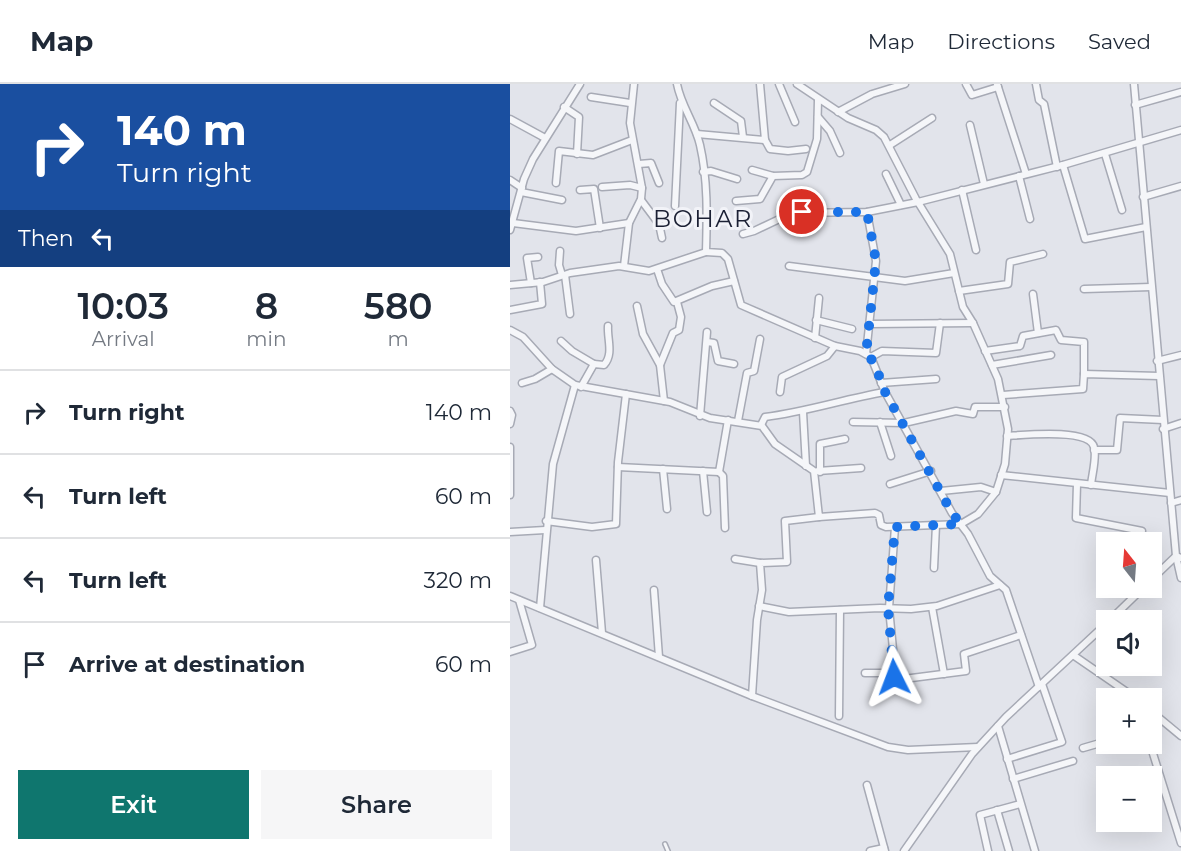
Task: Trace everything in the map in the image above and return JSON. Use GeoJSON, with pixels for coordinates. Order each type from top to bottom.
{"type":"FeatureCollection","features":[{"type":"Feature","properties":{"kind":"street"},"geometry":{"type":"LineString","coordinates":[[510,230],[513,223],[513,209],[545,138],[580,84]]}},
{"type":"Feature","properties":{"kind":"street"},"geometry":{"type":"LineString","coordinates":[[624,266],[629,224],[641,200],[642,188],[639,164],[632,140],[630,103],[634,84]]}},
{"type":"Feature","properties":{"kind":"street"},"geometry":{"type":"LineString","coordinates":[[675,206],[680,99],[677,84]]}},
{"type":"Feature","properties":{"kind":"street"},"geometry":{"type":"LineString","coordinates":[[760,84],[765,140],[770,149],[788,151],[806,149]]}},
{"type":"Feature","properties":{"kind":"street"},"geometry":{"type":"LineString","coordinates":[[779,84],[795,122]]}},
{"type":"Feature","properties":{"kind":"street"},"geometry":{"type":"LineString","coordinates":[[735,559],[760,563],[787,562],[785,521],[875,513],[879,515],[883,527],[961,524],[978,514],[996,492],[1007,436],[1003,395],[973,323],[963,307],[944,242],[918,202],[890,145],[876,130],[838,112],[797,84]]}},
{"type":"Feature","properties":{"kind":"street"},"geometry":{"type":"LineString","coordinates":[[838,112],[872,94],[905,84]]}},
{"type":"Feature","properties":{"kind":"street"},"geometry":{"type":"LineString","coordinates":[[966,84],[972,95],[998,86],[1026,174]]}},
{"type":"Feature","properties":{"kind":"street"},"geometry":{"type":"LineString","coordinates":[[1036,84],[1039,100],[1044,104],[1060,166],[1085,239],[1146,227]]}},
{"type":"Feature","properties":{"kind":"street"},"geometry":{"type":"LineString","coordinates":[[1134,84],[1162,420],[1181,578]]}},
{"type":"Feature","properties":{"kind":"street"},"geometry":{"type":"LineString","coordinates":[[1135,105],[1181,92]]}},
{"type":"Feature","properties":{"kind":"street"},"geometry":{"type":"LineString","coordinates":[[591,97],[630,103]]}},
{"type":"Feature","properties":{"kind":"street"},"geometry":{"type":"LineString","coordinates":[[680,99],[697,134],[708,198],[706,252]]}},
{"type":"Feature","properties":{"kind":"street"},"geometry":{"type":"LineString","coordinates":[[752,170],[773,176],[807,172],[814,155],[819,100]]}},
{"type":"Feature","properties":{"kind":"street"},"geometry":{"type":"LineString","coordinates":[[714,103],[742,123],[743,138]]}},
{"type":"Feature","properties":{"kind":"street"},"geometry":{"type":"LineString","coordinates":[[564,107],[579,117],[577,154]]}},
{"type":"Feature","properties":{"kind":"street"},"geometry":{"type":"LineString","coordinates":[[818,117],[830,131],[840,153]]}},
{"type":"Feature","properties":{"kind":"street"},"geometry":{"type":"LineString","coordinates":[[510,118],[545,138]]}},
{"type":"Feature","properties":{"kind":"street"},"geometry":{"type":"LineString","coordinates":[[890,145],[932,118]]}},
{"type":"Feature","properties":{"kind":"street"},"geometry":{"type":"LineString","coordinates":[[970,125],[984,184]]}},
{"type":"Feature","properties":{"kind":"street"},"geometry":{"type":"LineString","coordinates":[[742,234],[754,231],[792,213],[867,212],[918,202],[1104,154],[1181,130]]}},
{"type":"Feature","properties":{"kind":"street"},"geometry":{"type":"LineString","coordinates":[[697,134],[765,140]]}},
{"type":"Feature","properties":{"kind":"street"},"geometry":{"type":"LineString","coordinates":[[556,183],[558,152],[593,155],[632,140]]}},
{"type":"Feature","properties":{"kind":"street"},"geometry":{"type":"LineString","coordinates":[[1104,154],[1122,210]]}},
{"type":"Feature","properties":{"kind":"street"},"geometry":{"type":"LineString","coordinates":[[639,164],[651,163],[659,183]]}},
{"type":"Feature","properties":{"kind":"street"},"geometry":{"type":"LineString","coordinates":[[703,172],[711,171],[737,179]]}},
{"type":"Feature","properties":{"kind":"street"},"geometry":{"type":"LineString","coordinates":[[886,174],[901,205]]}},
{"type":"Feature","properties":{"kind":"street"},"geometry":{"type":"LineString","coordinates":[[736,201],[760,199],[773,176]]}},
{"type":"Feature","properties":{"kind":"street"},"geometry":{"type":"LineString","coordinates":[[1019,176],[1030,219]]}},
{"type":"Feature","properties":{"kind":"street"},"geometry":{"type":"LineString","coordinates":[[510,180],[521,190],[562,200]]}},
{"type":"Feature","properties":{"kind":"street"},"geometry":{"type":"LineString","coordinates":[[602,187],[630,184],[642,188]]}},
{"type":"Feature","properties":{"kind":"street"},"geometry":{"type":"LineString","coordinates":[[1143,196],[1181,186]]}},
{"type":"Feature","properties":{"kind":"street"},"geometry":{"type":"LineString","coordinates":[[580,189],[594,189],[600,228]]}},
{"type":"Feature","properties":{"kind":"street"},"geometry":{"type":"LineString","coordinates":[[962,190],[976,250]]}},
{"type":"Feature","properties":{"kind":"street"},"geometry":{"type":"LineString","coordinates":[[641,200],[659,224],[662,238]]}},
{"type":"Feature","properties":{"kind":"street"},"geometry":{"type":"LineString","coordinates":[[867,212],[875,252],[869,355],[885,392],[981,562],[1006,590],[1062,742],[1007,759]]}},
{"type":"Feature","properties":{"kind":"street"},"geometry":{"type":"LineString","coordinates":[[513,223],[576,231],[629,224]]}},
{"type":"Feature","properties":{"kind":"street"},"geometry":{"type":"LineString","coordinates":[[560,251],[559,265],[564,275],[570,315]]}},
{"type":"Feature","properties":{"kind":"street"},"geometry":{"type":"LineString","coordinates":[[510,285],[540,282],[564,275],[624,266],[643,270],[657,269],[706,252],[726,255],[741,305],[835,346],[869,355],[882,351],[936,353],[940,323]]}},
{"type":"Feature","properties":{"kind":"street"},"geometry":{"type":"LineString","coordinates":[[959,291],[1008,284],[1010,282],[1010,261],[1043,254]]}},
{"type":"Feature","properties":{"kind":"street"},"geometry":{"type":"LineString","coordinates":[[531,283],[527,258],[538,257]]}},
{"type":"Feature","properties":{"kind":"street"},"geometry":{"type":"LineString","coordinates":[[789,266],[908,281],[954,273]]}},
{"type":"Feature","properties":{"kind":"street"},"geometry":{"type":"LineString","coordinates":[[657,269],[664,289],[672,301],[677,302],[712,286],[734,281]]}},
{"type":"Feature","properties":{"kind":"street"},"geometry":{"type":"LineString","coordinates":[[510,310],[542,303],[540,282]]}},
{"type":"Feature","properties":{"kind":"street"},"geometry":{"type":"LineString","coordinates":[[1084,289],[1151,287]]}},
{"type":"Feature","properties":{"kind":"street"},"geometry":{"type":"LineString","coordinates":[[1033,294],[1038,333]]}},
{"type":"Feature","properties":{"kind":"street"},"geometry":{"type":"LineString","coordinates":[[815,338],[819,298]]}},
{"type":"Feature","properties":{"kind":"street"},"geometry":{"type":"LineString","coordinates":[[660,365],[673,333],[680,330],[680,312],[677,302]]}},
{"type":"Feature","properties":{"kind":"street"},"geometry":{"type":"LineString","coordinates":[[637,306],[643,334],[660,365],[664,401]]}},
{"type":"Feature","properties":{"kind":"street"},"geometry":{"type":"LineString","coordinates":[[816,320],[852,329]]}},
{"type":"Feature","properties":{"kind":"street"},"geometry":{"type":"LineString","coordinates":[[870,324],[973,323]]}},
{"type":"Feature","properties":{"kind":"street"},"geometry":{"type":"LineString","coordinates":[[561,341],[572,351],[594,364],[604,365],[607,362],[611,343],[608,326]]}},
{"type":"Feature","properties":{"kind":"street"},"geometry":{"type":"LineString","coordinates":[[510,330],[530,343],[552,369],[578,386],[664,401],[700,416],[761,425],[775,444],[817,471],[861,468]]}},
{"type":"Feature","properties":{"kind":"street"},"geometry":{"type":"LineString","coordinates":[[985,351],[1020,346],[1023,336],[1056,330],[1060,340],[1083,341],[1083,389],[1003,395]]}},
{"type":"Feature","properties":{"kind":"street"},"geometry":{"type":"LineString","coordinates":[[700,416],[707,332]]}},
{"type":"Feature","properties":{"kind":"street"},"geometry":{"type":"LineString","coordinates":[[738,422],[747,373],[754,368],[760,339]]}},
{"type":"Feature","properties":{"kind":"street"},"geometry":{"type":"LineString","coordinates":[[707,342],[714,343],[719,362],[734,364]]}},
{"type":"Feature","properties":{"kind":"street"},"geometry":{"type":"LineString","coordinates":[[780,392],[782,377],[827,356],[835,346]]}},
{"type":"Feature","properties":{"kind":"street"},"geometry":{"type":"LineString","coordinates":[[992,365],[1051,355]]}},
{"type":"Feature","properties":{"kind":"street"},"geometry":{"type":"LineString","coordinates":[[1157,362],[1181,355]]}},
{"type":"Feature","properties":{"kind":"street"},"geometry":{"type":"LineString","coordinates":[[540,608],[545,530],[553,464],[578,386],[594,364]]}},
{"type":"Feature","properties":{"kind":"street"},"geometry":{"type":"LineString","coordinates":[[522,383],[532,381],[552,369]]}},
{"type":"Feature","properties":{"kind":"street"},"geometry":{"type":"LineString","coordinates":[[1084,374],[1159,376]]}},
{"type":"Feature","properties":{"kind":"street"},"geometry":{"type":"LineString","coordinates":[[881,383],[936,379]]}},
{"type":"Feature","properties":{"kind":"street"},"geometry":{"type":"LineString","coordinates":[[761,425],[765,417],[803,412],[843,400],[885,392]]}},
{"type":"Feature","properties":{"kind":"street"},"geometry":{"type":"LineString","coordinates":[[546,521],[592,527],[615,526],[618,467],[626,394]]}},
{"type":"Feature","properties":{"kind":"street"},"geometry":{"type":"LineString","coordinates":[[853,422],[904,423],[956,411],[973,414],[975,407],[1005,408]]}},
{"type":"Feature","properties":{"kind":"street"},"geometry":{"type":"LineString","coordinates":[[510,411],[510,424]]}},
{"type":"Feature","properties":{"kind":"street"},"geometry":{"type":"LineString","coordinates":[[803,412],[806,466]]}},
{"type":"Feature","properties":{"kind":"street"},"geometry":{"type":"LineString","coordinates":[[1094,450],[1117,450],[1120,418],[1162,420]]}},
{"type":"Feature","properties":{"kind":"street"},"geometry":{"type":"LineString","coordinates":[[719,472],[728,420]]}},
{"type":"Feature","properties":{"kind":"street"},"geometry":{"type":"LineString","coordinates":[[880,422],[891,456]]}},
{"type":"Feature","properties":{"kind":"street"},"geometry":{"type":"LineString","coordinates":[[1163,429],[1181,423]]}},
{"type":"Feature","properties":{"kind":"street"},"geometry":{"type":"LineString","coordinates":[[1007,436],[1078,435],[1093,444],[1091,485]]}},
{"type":"Feature","properties":{"kind":"street"},"geometry":{"type":"LineString","coordinates":[[819,517],[817,471],[820,444],[845,439]]}},
{"type":"Feature","properties":{"kind":"street"},"geometry":{"type":"LineString","coordinates":[[510,447],[510,495]]}},
{"type":"Feature","properties":{"kind":"street"},"geometry":{"type":"LineString","coordinates":[[618,467],[719,472],[723,476],[725,528]]}},
{"type":"Feature","properties":{"kind":"street"},"geometry":{"type":"LineString","coordinates":[[663,469],[667,509]]}},
{"type":"Feature","properties":{"kind":"street"},"geometry":{"type":"LineString","coordinates":[[703,471],[707,512]]}},
{"type":"Feature","properties":{"kind":"street"},"geometry":{"type":"LineString","coordinates":[[890,484],[931,471]]}},
{"type":"Feature","properties":{"kind":"street"},"geometry":{"type":"LineString","coordinates":[[1001,475],[1170,493]]}},
{"type":"Feature","properties":{"kind":"street"},"geometry":{"type":"LineString","coordinates":[[1077,483],[1076,518],[1142,531]]}},
{"type":"Feature","properties":{"kind":"street"},"geometry":{"type":"LineString","coordinates":[[941,491],[981,487],[996,492]]}},
{"type":"Feature","properties":{"kind":"street"},"geometry":{"type":"LineString","coordinates":[[1171,503],[1181,500]]}},
{"type":"Feature","properties":{"kind":"street"},"geometry":{"type":"LineString","coordinates":[[933,568],[936,525]]}},
{"type":"Feature","properties":{"kind":"street"},"geometry":{"type":"LineString","coordinates":[[895,527],[888,608],[894,679],[967,670],[963,655],[965,653],[1021,635]]}},
{"type":"Feature","properties":{"kind":"street"},"geometry":{"type":"LineString","coordinates":[[510,532],[545,530]]}},
{"type":"Feature","properties":{"kind":"street"},"geometry":{"type":"LineString","coordinates":[[1162,570],[1178,555]]}},
{"type":"Feature","properties":{"kind":"street"},"geometry":{"type":"LineString","coordinates":[[596,560],[602,633]]}},
{"type":"Feature","properties":{"kind":"street"},"geometry":{"type":"LineString","coordinates":[[752,696],[762,590],[760,563]]}},
{"type":"Feature","properties":{"kind":"street"},"geometry":{"type":"LineString","coordinates":[[759,606],[789,612],[932,607],[1000,585]]}},
{"type":"Feature","properties":{"kind":"street"},"geometry":{"type":"LineString","coordinates":[[654,590],[659,657]]}},
{"type":"Feature","properties":{"kind":"street"},"geometry":{"type":"LineString","coordinates":[[510,596],[752,696],[888,747],[908,750],[978,747]]}},
{"type":"Feature","properties":{"kind":"street"},"geometry":{"type":"LineString","coordinates":[[1120,610],[1133,598]]}},
{"type":"Feature","properties":{"kind":"street"},"geometry":{"type":"LineString","coordinates":[[510,652],[532,645],[519,600]]}},
{"type":"Feature","properties":{"kind":"street"},"geometry":{"type":"LineString","coordinates":[[932,607],[944,674]]}},
{"type":"Feature","properties":{"kind":"street"},"geometry":{"type":"LineString","coordinates":[[839,716],[840,610]]}},
{"type":"Feature","properties":{"kind":"street"},"geometry":{"type":"LineString","coordinates":[[904,851],[978,747],[1096,633]]}},
{"type":"Feature","properties":{"kind":"street"},"geometry":{"type":"LineString","coordinates":[[1073,655],[1121,688]]}},
{"type":"Feature","properties":{"kind":"street"},"geometry":{"type":"LineString","coordinates":[[865,673],[894,673]]}},
{"type":"Feature","properties":{"kind":"street"},"geometry":{"type":"LineString","coordinates":[[1162,720],[1181,736]]}},
{"type":"Feature","properties":{"kind":"street"},"geometry":{"type":"LineString","coordinates":[[998,726],[1035,851]]}},
{"type":"Feature","properties":{"kind":"street"},"geometry":{"type":"LineString","coordinates":[[1083,748],[1096,744]]}},
{"type":"Feature","properties":{"kind":"street"},"geometry":{"type":"LineString","coordinates":[[1153,754],[1181,843]]}},
{"type":"Feature","properties":{"kind":"street"},"geometry":{"type":"LineString","coordinates":[[1013,779],[1073,760]]}},
{"type":"Feature","properties":{"kind":"street"},"geometry":{"type":"LineString","coordinates":[[867,785],[884,849],[870,851]]}},
{"type":"Feature","properties":{"kind":"street"},"geometry":{"type":"LineString","coordinates":[[988,851],[979,817],[1020,804]]}},
{"type":"Feature","properties":{"kind":"street"},"geometry":{"type":"LineString","coordinates":[[998,810],[1009,851]]}},
{"type":"Feature","properties":{"kind":"lane"},"geometry":{"type":"LineString","coordinates":[[665,844],[668,851]]}},
{"type":"Feature","properties":{"kind":"district","name":"BOHAR"},"geometry":{"type":"Point","coordinates":[703,219]}},
{"type":"Feature","properties":{"kind":"route"},"geometry":{"type":"LineString","coordinates":[[802,212],[867,212],[876,261],[866,354],[874,362],[885,392],[918,447],[952,513],[961,524],[895,527],[888,608],[894,677]]}}]}
